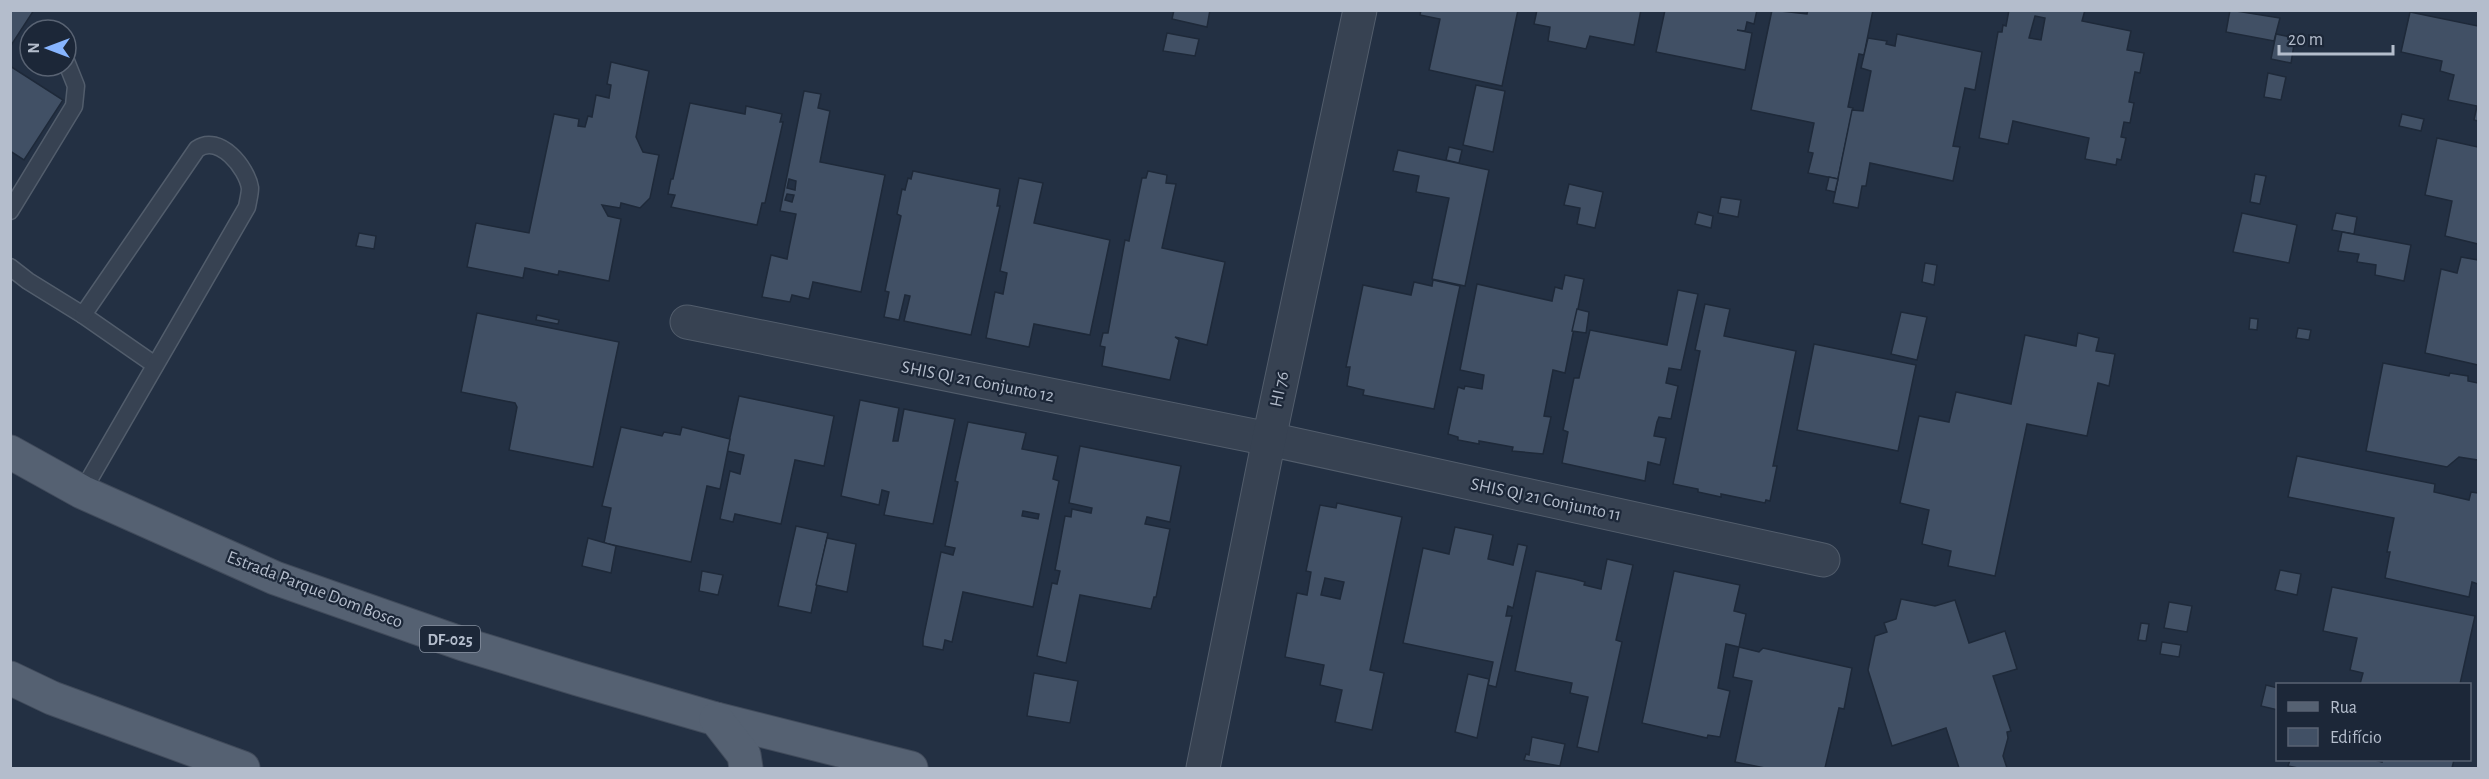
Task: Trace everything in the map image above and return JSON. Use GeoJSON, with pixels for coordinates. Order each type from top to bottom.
{"type":"FeatureCollection","features":[{"type":"Feature","properties":{"kind":"main road","name":"Estrada Parque Dom Bosco"},"geometry":{"type":"LineString","coordinates":[[10,452],[82,492],[275,578],[463,644],[716,719],[901,768]]}},
{"type":"Feature","properties":{"kind":"main road"},"geometry":{"type":"LineString","coordinates":[[10,678],[52,698],[243,768]]}},
{"type":"Feature","properties":{"kind":"main road"},"geometry":{"type":"LineString","coordinates":[[716,719],[744,755],[746,768]]}},
{"type":"Feature","properties":{"kind":"street","name":"HI 76"},"geometry":{"type":"LineString","coordinates":[[1203,768],[1269,439],[1360,10]]}},
{"type":"Feature","properties":{"kind":"street","name":"SHIS QI 21 Conjunto 12"},"geometry":{"type":"LineString","coordinates":[[687,322],[1269,439]]}},
{"type":"Feature","properties":{"kind":"street","name":"SHIS QI 21 Conjunto 11"},"geometry":{"type":"LineString","coordinates":[[1269,439],[1823,560]]}},
{"type":"Feature","properties":{"kind":"lane"},"geometry":{"type":"LineString","coordinates":[[10,211],[74,106],[76,86],[73,78]]}},
{"type":"Feature","properties":{"kind":"lane"},"geometry":{"type":"LineString","coordinates":[[82,492],[247,207],[250,190],[240,165],[218,147],[207,145],[197,149],[83,315]]}},
{"type":"Feature","properties":{"kind":"lane"},"geometry":{"type":"LineString","coordinates":[[10,267],[155,365]]}},
{"type":"Feature","properties":{"kind":"building"},"geometry":{"type":"Polygon","coordinates":[[[10,10],[34,10],[29,18],[18,18],[18,35],[10,47],[10,10]]]}},
{"type":"Feature","properties":{"kind":"building"},"geometry":{"type":"Polygon","coordinates":[[[1174,10],[1210,10],[1207,27],[1172,19],[1174,10]]]}},
{"type":"Feature","properties":{"kind":"building"},"geometry":{"type":"Polygon","coordinates":[[[1421,10],[1518,10],[1502,86],[1429,70],[1440,19],[1420,15],[1421,10]]]}},
{"type":"Feature","properties":{"kind":"building"},"geometry":{"type":"Polygon","coordinates":[[[1537,10],[1641,10],[1634,45],[1590,36],[1586,49],[1548,41],[1550,27],[1534,24],[1537,10]]]}},
{"type":"Feature","properties":{"kind":"building"},"geometry":{"type":"Polygon","coordinates":[[[1665,10],[1757,10],[1754,24],[1747,22],[1745,31],[1737,30],[1752,33],[1745,70],[1656,52],[1665,10]]]}},
{"type":"Feature","properties":{"kind":"building"},"geometry":{"type":"Polygon","coordinates":[[[1772,10],[1807,14],[1808,10],[1873,10],[1864,55],[1859,54],[1848,107],[1853,108],[1838,179],[1808,173],[1813,153],[1808,152],[1814,123],[1751,110],[1772,10]]]}},
{"type":"Feature","properties":{"kind":"building"},"geometry":{"type":"Polygon","coordinates":[[[2009,10],[2085,10],[2082,21],[2131,31],[2127,50],[2144,53],[2140,73],[2135,72],[2129,102],[2134,103],[2130,123],[2124,122],[2121,137],[2126,138],[2121,160],[2117,159],[2116,165],[2085,159],[2089,138],[2013,121],[2008,144],[1979,138],[1998,32],[2002,32],[2003,25],[2006,26],[2009,10]],[[2035,16],[2029,38],[2041,40],[2045,18],[2035,16]]]}},
{"type":"Feature","properties":{"kind":"building"},"geometry":{"type":"Polygon","coordinates":[[[2230,10],[2280,18],[2274,41],[2226,32],[2230,10]]]}},
{"type":"Feature","properties":{"kind":"building"},"geometry":{"type":"Polygon","coordinates":[[[2410,12],[2478,26],[2478,121],[2474,120],[2477,106],[2448,100],[2454,75],[2440,71],[2442,61],[2401,52],[2410,12]]]}},
{"type":"Feature","properties":{"kind":"building"},"geometry":{"type":"Polygon","coordinates":[[[1167,33],[1199,39],[1195,56],[1163,51],[1167,33]]]}},
{"type":"Feature","properties":{"kind":"building"},"geometry":{"type":"Polygon","coordinates":[[[1897,34],[1982,52],[1975,90],[1965,88],[1953,146],[1960,147],[1953,181],[1870,163],[1866,186],[1862,186],[1858,208],[1833,203],[1852,110],[1863,111],[1871,71],[1861,68],[1868,38],[1887,41],[1886,44],[1895,46],[1897,34]]]}},
{"type":"Feature","properties":{"kind":"building"},"geometry":{"type":"Polygon","coordinates":[[[2276,34],[2295,38],[2291,63],[2271,59],[2276,34]]]}},
{"type":"Feature","properties":{"kind":"building"},"geometry":{"type":"Polygon","coordinates":[[[611,62],[649,71],[636,137],[643,152],[659,155],[650,198],[640,208],[621,203],[620,208],[602,205],[608,216],[621,219],[609,281],[559,271],[558,275],[525,268],[523,278],[467,267],[476,223],[529,233],[554,114],[579,119],[578,126],[585,127],[588,116],[592,117],[596,95],[609,98],[611,85],[607,84],[611,62]]]}},
{"type":"Feature","properties":{"kind":"building"},"geometry":{"type":"Polygon","coordinates":[[[10,66],[18,71],[18,78],[29,78],[63,100],[24,160],[10,151],[10,66]]]}},
{"type":"Feature","properties":{"kind":"building"},"geometry":{"type":"Polygon","coordinates":[[[2268,73],[2286,77],[2281,100],[2264,97],[2268,73]]]}},
{"type":"Feature","properties":{"kind":"building"},"geometry":{"type":"Polygon","coordinates":[[[1476,85],[1505,91],[1493,152],[1463,145],[1476,85]]]}},
{"type":"Feature","properties":{"kind":"building"},"geometry":{"type":"Polygon","coordinates":[[[804,91],[821,94],[818,108],[830,111],[820,162],[885,175],[861,292],[813,282],[809,299],[792,295],[790,302],[762,297],[771,255],[787,259],[796,214],[780,211],[804,91]],[[789,179],[787,188],[795,190],[796,181],[789,179]],[[787,194],[785,200],[792,202],[794,195],[787,194]]]}},
{"type":"Feature","properties":{"kind":"building"},"geometry":{"type":"Polygon","coordinates":[[[690,103],[745,114],[746,106],[782,114],[780,122],[783,122],[765,203],[762,203],[757,225],[671,207],[675,195],[668,194],[690,103]]]}},
{"type":"Feature","properties":{"kind":"building"},"geometry":{"type":"Polygon","coordinates":[[[2402,114],[2424,119],[2421,131],[2399,126],[2402,114]]]}},
{"type":"Feature","properties":{"kind":"building"},"geometry":{"type":"Polygon","coordinates":[[[2437,138],[2478,147],[2478,244],[2445,236],[2452,201],[2425,195],[2437,138]]]}},
{"type":"Feature","properties":{"kind":"building"},"geometry":{"type":"Polygon","coordinates":[[[1449,147],[1462,150],[1459,163],[1446,160],[1449,147]]]}},
{"type":"Feature","properties":{"kind":"building"},"geometry":{"type":"Polygon","coordinates":[[[1398,150],[1489,170],[1465,286],[1432,279],[1449,198],[1416,192],[1419,176],[1393,171],[1398,150]]]}},
{"type":"Feature","properties":{"kind":"building"},"geometry":{"type":"Polygon","coordinates":[[[913,171],[1000,189],[997,206],[1000,206],[971,335],[904,321],[910,296],[905,295],[899,320],[884,317],[889,292],[885,291],[901,216],[897,214],[902,189],[905,190],[908,178],[911,179],[913,171]]]}},
{"type":"Feature","properties":{"kind":"building"},"geometry":{"type":"Polygon","coordinates":[[[1148,171],[1167,175],[1166,183],[1176,184],[1162,248],[1225,262],[1207,345],[1175,337],[1179,340],[1170,380],[1102,366],[1105,347],[1100,346],[1103,333],[1108,333],[1125,240],[1129,241],[1142,178],[1146,178],[1148,171]]]}},
{"type":"Feature","properties":{"kind":"building"},"geometry":{"type":"Polygon","coordinates":[[[2255,174],[2266,176],[2260,204],[2250,202],[2255,174]]]}},
{"type":"Feature","properties":{"kind":"building"},"geometry":{"type":"Polygon","coordinates":[[[1829,177],[1838,179],[1835,192],[1826,190],[1829,177]]]}},
{"type":"Feature","properties":{"kind":"building"},"geometry":{"type":"Polygon","coordinates":[[[1019,178],[1043,183],[1034,223],[1110,240],[1090,335],[1034,324],[1029,347],[986,338],[995,292],[1003,294],[1007,273],[1000,271],[1019,178]]]}},
{"type":"Feature","properties":{"kind":"building"},"geometry":{"type":"Polygon","coordinates":[[[1569,184],[1603,192],[1595,228],[1577,224],[1580,208],[1564,205],[1569,184]]]}},
{"type":"Feature","properties":{"kind":"building"},"geometry":{"type":"Polygon","coordinates":[[[1721,197],[1741,200],[1738,217],[1718,213],[1721,197]]]}},
{"type":"Feature","properties":{"kind":"building"},"geometry":{"type":"Polygon","coordinates":[[[1698,212],[1713,216],[1711,228],[1695,224],[1698,212]]]}},
{"type":"Feature","properties":{"kind":"building"},"geometry":{"type":"Polygon","coordinates":[[[2242,213],[2297,225],[2289,263],[2233,252],[2242,213]]]}},
{"type":"Feature","properties":{"kind":"building"},"geometry":{"type":"Polygon","coordinates":[[[2336,213],[2357,217],[2354,234],[2332,230],[2336,213]]]}},
{"type":"Feature","properties":{"kind":"building"},"geometry":{"type":"Polygon","coordinates":[[[2342,232],[2411,245],[2404,281],[2375,275],[2376,265],[2357,262],[2359,254],[2338,251],[2342,232]]]}},
{"type":"Feature","properties":{"kind":"building"},"geometry":{"type":"Polygon","coordinates":[[[359,233],[376,236],[374,249],[356,246],[359,233]]]}},
{"type":"Feature","properties":{"kind":"building"},"geometry":{"type":"Polygon","coordinates":[[[2461,257],[2478,260],[2478,365],[2425,353],[2441,269],[2457,273],[2461,257]]]}},
{"type":"Feature","properties":{"kind":"building"},"geometry":{"type":"Polygon","coordinates":[[[1925,263],[1937,265],[1934,285],[1922,282],[1925,263]]]}},
{"type":"Feature","properties":{"kind":"building"},"geometry":{"type":"Polygon","coordinates":[[[1565,275],[1584,279],[1565,373],[1553,370],[1544,416],[1551,417],[1543,454],[1512,451],[1513,447],[1479,441],[1479,444],[1458,440],[1458,437],[1448,434],[1458,387],[1482,389],[1484,375],[1460,370],[1477,284],[1552,301],[1555,287],[1562,289],[1565,275]]]}},
{"type":"Feature","properties":{"kind":"building"},"geometry":{"type":"Polygon","coordinates":[[[1433,280],[1460,286],[1434,409],[1363,395],[1364,390],[1347,386],[1350,367],[1346,367],[1363,285],[1411,295],[1414,282],[1432,286],[1433,280]]]}},
{"type":"Feature","properties":{"kind":"building"},"geometry":{"type":"Polygon","coordinates":[[[1678,290],[1698,294],[1681,370],[1669,368],[1666,383],[1678,386],[1671,419],[1659,417],[1657,422],[1654,436],[1666,438],[1660,465],[1648,462],[1645,481],[1562,463],[1568,432],[1563,430],[1574,378],[1579,378],[1590,330],[1667,345],[1678,290]]]}},
{"type":"Feature","properties":{"kind":"building"},"geometry":{"type":"Polygon","coordinates":[[[1705,304],[1730,309],[1724,336],[1796,351],[1773,466],[1777,466],[1770,501],[1766,500],[1765,503],[1721,494],[1721,497],[1673,484],[1700,351],[1695,350],[1705,304]]]}},
{"type":"Feature","properties":{"kind":"building"},"geometry":{"type":"Polygon","coordinates":[[[1577,309],[1589,312],[1586,333],[1572,331],[1577,309]]]}},
{"type":"Feature","properties":{"kind":"building"},"geometry":{"type":"Polygon","coordinates":[[[1901,312],[1927,317],[1917,360],[1891,354],[1901,312]]]}},
{"type":"Feature","properties":{"kind":"building"},"geometry":{"type":"Polygon","coordinates":[[[477,313],[619,342],[593,467],[509,450],[517,407],[515,403],[461,392],[477,313]]]}},
{"type":"Feature","properties":{"kind":"building"},"geometry":{"type":"Polygon","coordinates":[[[537,315],[559,320],[558,324],[536,320],[537,315]]]}},
{"type":"Feature","properties":{"kind":"building"},"geometry":{"type":"Polygon","coordinates":[[[2250,318],[2258,319],[2257,330],[2249,329],[2250,318]]]}},
{"type":"Feature","properties":{"kind":"building"},"geometry":{"type":"Polygon","coordinates":[[[2298,328],[2311,330],[2309,340],[2296,338],[2298,328]]]}},
{"type":"Feature","properties":{"kind":"building"},"geometry":{"type":"Polygon","coordinates":[[[2078,333],[2099,338],[2096,351],[2115,354],[2109,386],[2098,383],[2087,436],[2027,424],[1995,576],[1948,566],[1951,551],[1922,544],[1929,510],[1900,503],[1919,416],[1949,422],[1956,392],[2011,404],[2025,335],[2076,346],[2078,333]]]}},
{"type":"Feature","properties":{"kind":"building"},"geometry":{"type":"Polygon","coordinates":[[[1814,344],[1916,365],[1898,451],[1797,430],[1814,344]]]}},
{"type":"Feature","properties":{"kind":"building"},"geometry":{"type":"Polygon","coordinates":[[[2383,363],[2449,376],[2450,373],[2468,376],[2468,381],[2478,383],[2478,460],[2459,457],[2447,467],[2366,451],[2383,363]]]}},
{"type":"Feature","properties":{"kind":"building"},"geometry":{"type":"Polygon","coordinates":[[[739,396],[834,416],[824,466],[795,460],[781,524],[735,514],[733,522],[720,519],[730,471],[740,474],[744,455],[727,451],[739,396]]]}},
{"type":"Feature","properties":{"kind":"building"},"geometry":{"type":"Polygon","coordinates":[[[860,400],[899,408],[893,441],[898,441],[904,409],[955,419],[933,524],[884,515],[889,492],[882,490],[879,505],[841,496],[860,400]]]}},
{"type":"Feature","properties":{"kind":"building"},"geometry":{"type":"Polygon","coordinates":[[[968,422],[1026,433],[1022,449],[1058,456],[1053,479],[1059,481],[1033,607],[963,592],[952,642],[945,640],[943,650],[923,646],[923,639],[941,552],[953,555],[955,548],[945,546],[958,482],[955,481],[968,422]],[[1023,511],[1022,516],[1038,519],[1039,514],[1023,511]]]}},
{"type":"Feature","properties":{"kind":"building"},"geometry":{"type":"Polygon","coordinates":[[[621,427],[662,436],[664,432],[680,435],[682,427],[730,439],[720,489],[707,486],[691,562],[604,543],[611,508],[602,506],[621,427]]]}},
{"type":"Feature","properties":{"kind":"building"},"geometry":{"type":"Polygon","coordinates":[[[1080,446],[1181,466],[1170,522],[1147,517],[1145,524],[1170,529],[1156,597],[1154,597],[1151,609],[1080,595],[1066,663],[1037,656],[1052,583],[1057,584],[1060,571],[1055,570],[1065,516],[1071,517],[1072,509],[1091,513],[1092,508],[1069,503],[1080,446]]]}},
{"type":"Feature","properties":{"kind":"building"},"geometry":{"type":"Polygon","coordinates":[[[2297,456],[2435,484],[2434,492],[2469,500],[2471,492],[2478,493],[2478,584],[2472,582],[2469,597],[2385,578],[2390,552],[2387,552],[2394,518],[2288,497],[2297,456]]]}},
{"type":"Feature","properties":{"kind":"building"},"geometry":{"type":"Polygon","coordinates":[[[1337,503],[1402,517],[1370,670],[1384,673],[1372,730],[1335,722],[1342,690],[1320,685],[1324,665],[1285,657],[1297,593],[1307,595],[1311,572],[1306,571],[1320,505],[1336,508],[1337,503]],[[1325,578],[1321,595],[1340,599],[1344,582],[1325,578]]]}},
{"type":"Feature","properties":{"kind":"building"},"geometry":{"type":"Polygon","coordinates":[[[796,526],[828,533],[811,613],[778,606],[796,526]]]}},
{"type":"Feature","properties":{"kind":"building"},"geometry":{"type":"Polygon","coordinates":[[[1455,527],[1493,535],[1488,559],[1513,565],[1518,544],[1527,546],[1513,608],[1508,606],[1506,616],[1512,616],[1496,687],[1488,685],[1493,662],[1403,643],[1423,548],[1449,554],[1455,527]]]}},
{"type":"Feature","properties":{"kind":"building"},"geometry":{"type":"Polygon","coordinates":[[[588,538],[616,546],[611,573],[582,566],[588,538]]]}},
{"type":"Feature","properties":{"kind":"building"},"geometry":{"type":"Polygon","coordinates":[[[827,538],[856,544],[847,592],[816,585],[827,538]]]}},
{"type":"Feature","properties":{"kind":"building"},"geometry":{"type":"Polygon","coordinates":[[[1607,559],[1633,565],[1616,640],[1622,642],[1598,752],[1577,747],[1588,697],[1570,693],[1572,683],[1515,671],[1536,571],[1585,582],[1584,585],[1601,589],[1607,559]]]}},
{"type":"Feature","properties":{"kind":"building"},"geometry":{"type":"Polygon","coordinates":[[[2280,570],[2301,574],[2297,595],[2275,590],[2280,570]]]}},
{"type":"Feature","properties":{"kind":"building"},"geometry":{"type":"Polygon","coordinates":[[[702,571],[723,575],[718,595],[699,591],[702,571]]]}},
{"type":"Feature","properties":{"kind":"building"},"geometry":{"type":"Polygon","coordinates":[[[1674,571],[1740,585],[1734,611],[1746,614],[1739,647],[1726,644],[1718,688],[1730,691],[1720,737],[1708,735],[1707,738],[1642,723],[1674,571]]]}},
{"type":"Feature","properties":{"kind":"building"},"geometry":{"type":"Polygon","coordinates":[[[2332,587],[2475,616],[2460,683],[2360,683],[2363,673],[2350,670],[2357,638],[2323,631],[2332,587]]]}},
{"type":"Feature","properties":{"kind":"building"},"geometry":{"type":"Polygon","coordinates":[[[1901,599],[1935,606],[1955,600],[1969,643],[2005,631],[2017,669],[1993,676],[2011,731],[2007,732],[2008,738],[2003,756],[2007,768],[1959,768],[1946,728],[1892,746],[1868,670],[1875,636],[1887,632],[1884,623],[1896,619],[1901,599]]]}},
{"type":"Feature","properties":{"kind":"building"},"geometry":{"type":"Polygon","coordinates":[[[2169,602],[2192,606],[2187,632],[2164,628],[2169,602]]]}},
{"type":"Feature","properties":{"kind":"building"},"geometry":{"type":"Polygon","coordinates":[[[2141,623],[2149,624],[2146,641],[2138,640],[2141,623]]]}},
{"type":"Feature","properties":{"kind":"building"},"geometry":{"type":"Polygon","coordinates":[[[2162,642],[2181,645],[2179,657],[2160,654],[2162,642]]]}},
{"type":"Feature","properties":{"kind":"building"},"geometry":{"type":"Polygon","coordinates":[[[1739,647],[1759,652],[1763,648],[1852,668],[1844,709],[1839,708],[1825,768],[1765,768],[1735,762],[1752,681],[1733,677],[1739,647]]]}},
{"type":"Feature","properties":{"kind":"building"},"geometry":{"type":"Polygon","coordinates":[[[1034,673],[1078,681],[1070,723],[1027,716],[1034,673]]]}},
{"type":"Feature","properties":{"kind":"building"},"geometry":{"type":"Polygon","coordinates":[[[1468,674],[1489,679],[1477,738],[1455,732],[1468,674]]]}},
{"type":"Feature","properties":{"kind":"building"},"geometry":{"type":"Polygon","coordinates":[[[2266,685],[2276,688],[2276,710],[2261,706],[2266,685]]]}},
{"type":"Feature","properties":{"kind":"building"},"geometry":{"type":"Polygon","coordinates":[[[1532,737],[1565,744],[1560,766],[1524,760],[1526,754],[1529,755],[1532,737]]]}},
{"type":"Feature","properties":{"kind":"building"},"geometry":{"type":"Polygon","coordinates":[[[2290,761],[2454,761],[2452,768],[2298,768],[2288,766],[2290,761]]]}}]}
